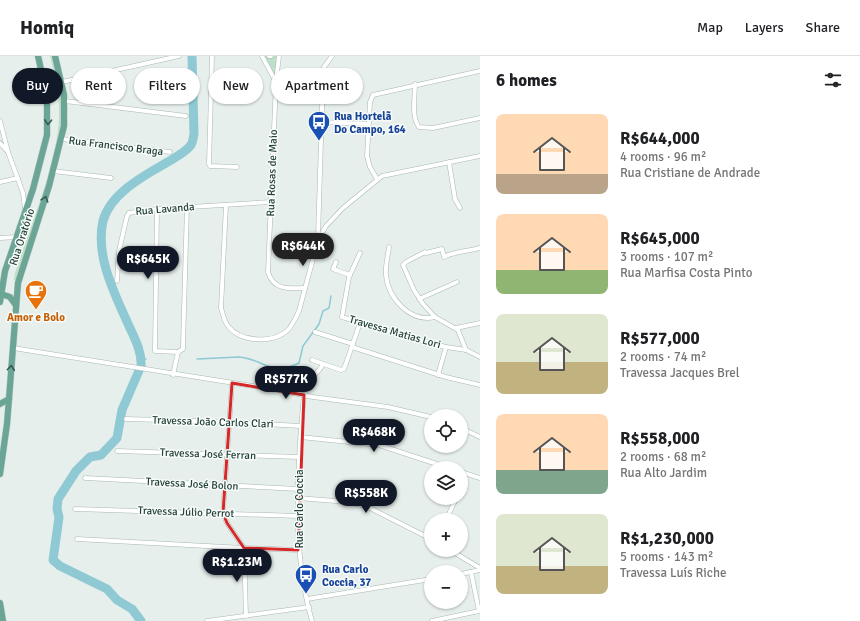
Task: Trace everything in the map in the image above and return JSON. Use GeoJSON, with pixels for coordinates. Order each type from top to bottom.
{"type":"FeatureCollection","features":[{"type":"Feature","properties":{"kind":"main road","name":"Rua Oratório"},"geometry":{"type":"LineString","coordinates":[[0,302],[0,294],[6,271],[44,150],[48,127],[47,96],[38,56]]}},
{"type":"Feature","properties":{"kind":"main road","name":"Rua Oratório"},"geometry":{"type":"LineString","coordinates":[[55,56],[58,68]]}},
{"type":"Feature","properties":{"kind":"main road","name":"Rua Oratório"},"geometry":{"type":"LineString","coordinates":[[0,474],[5,447],[15,304],[22,268],[62,139],[63,92]]}},
{"type":"Feature","properties":{"kind":"main road"},"geometry":{"type":"LineString","coordinates":[[0,294],[10,297],[15,304]]}},
{"type":"Feature","properties":{"kind":"main road"},"geometry":{"type":"LineString","coordinates":[[0,404],[9,399]]}},
{"type":"Feature","properties":{"kind":"main road"},"geometry":{"type":"LineString","coordinates":[[0,602],[3,621]]}},
{"type":"Feature","properties":{"kind":"street"},"geometry":{"type":"LineString","coordinates":[[63,82],[179,56]]}},
{"type":"Feature","properties":{"kind":"street"},"geometry":{"type":"LineString","coordinates":[[212,56],[209,164],[210,166],[238,167]]}},
{"type":"Feature","properties":{"kind":"street"},"geometry":{"type":"LineString","coordinates":[[262,56],[271,73]]}},
{"type":"Feature","properties":{"kind":"street","name":"Rua Rosas de Maio"},"geometry":{"type":"LineString","coordinates":[[278,68],[279,56]]}},
{"type":"Feature","properties":{"kind":"street"},"geometry":{"type":"LineString","coordinates":[[226,205],[222,308],[227,325],[233,331],[248,338],[258,339],[278,336],[287,330],[294,322],[318,240],[324,67],[332,56]]}},
{"type":"Feature","properties":{"kind":"street"},"geometry":{"type":"LineString","coordinates":[[377,179],[368,161],[368,124],[372,95],[415,84],[480,71]]}},
{"type":"Feature","properties":{"kind":"street"},"geometry":{"type":"LineString","coordinates":[[415,84],[415,117],[416,123],[419,127],[433,128],[480,118]]}},
{"type":"Feature","properties":{"kind":"street"},"geometry":{"type":"LineString","coordinates":[[64,101],[186,116]]}},
{"type":"Feature","properties":{"kind":"street","name":"Rua Rosas de Maio"},"geometry":{"type":"LineString","coordinates":[[275,104],[268,272],[270,278],[276,285],[282,288],[305,288]]}},
{"type":"Feature","properties":{"kind":"street"},"geometry":{"type":"LineString","coordinates":[[0,121],[8,152],[24,196],[25,213]]}},
{"type":"Feature","properties":{"kind":"street"},"geometry":{"type":"LineString","coordinates":[[322,122],[368,124]]}},
{"type":"Feature","properties":{"kind":"street","name":"Rua Francisco Braga"},"geometry":{"type":"LineString","coordinates":[[62,139],[170,152]]}},
{"type":"Feature","properties":{"kind":"street"},"geometry":{"type":"LineString","coordinates":[[0,143],[8,152]]}},
{"type":"Feature","properties":{"kind":"street"},"geometry":{"type":"LineString","coordinates":[[318,240],[326,226],[343,208],[377,179],[388,173],[480,156]]}},
{"type":"Feature","properties":{"kind":"street"},"geometry":{"type":"LineString","coordinates":[[449,162],[455,199],[460,208]]}},
{"type":"Feature","properties":{"kind":"street"},"geometry":{"type":"LineString","coordinates":[[53,171],[111,178]]}},
{"type":"Feature","properties":{"kind":"street"},"geometry":{"type":"LineString","coordinates":[[0,182],[18,178]]}},
{"type":"Feature","properties":{"kind":"street","name":"Rua Lavanda"},"geometry":{"type":"LineString","coordinates":[[117,281],[119,251],[127,216],[134,211],[271,202]]}},
{"type":"Feature","properties":{"kind":"street"},"geometry":{"type":"LineString","coordinates":[[157,209],[155,352],[178,352],[183,349],[187,207]]}},
{"type":"Feature","properties":{"kind":"street"},"geometry":{"type":"LineString","coordinates":[[0,238],[9,236],[17,237]]}},
{"type":"Feature","properties":{"kind":"street"},"geometry":{"type":"LineString","coordinates":[[389,247],[386,275],[395,297],[404,310],[410,314],[424,318],[435,317]]}},
{"type":"Feature","properties":{"kind":"street"},"geometry":{"type":"LineString","coordinates":[[466,350],[460,333],[456,328],[435,317],[419,299],[403,267],[406,262],[422,253],[442,249],[444,257],[449,254],[480,248]]}},
{"type":"Feature","properties":{"kind":"street","name":"Travessa Matias Lori"},"geometry":{"type":"LineString","coordinates":[[360,253],[350,275],[342,317],[446,347],[466,350],[480,357]]}},
{"type":"Feature","properties":{"kind":"street"},"geometry":{"type":"LineString","coordinates":[[336,262],[333,268],[335,270],[350,275]]}},
{"type":"Feature","properties":{"kind":"street"},"geometry":{"type":"LineString","coordinates":[[419,299],[457,282]]}},
{"type":"Feature","properties":{"kind":"street"},"geometry":{"type":"LineString","coordinates":[[456,328],[480,322]]}},
{"type":"Feature","properties":{"kind":"street"},"geometry":{"type":"LineString","coordinates":[[312,360],[343,370],[353,346],[360,323]]}},
{"type":"Feature","properties":{"kind":"street"},"geometry":{"type":"LineString","coordinates":[[315,332],[438,375],[480,385]]}},
{"type":"Feature","properties":{"kind":"street"},"geometry":{"type":"LineString","coordinates":[[438,375],[446,347]]}},
{"type":"Feature","properties":{"kind":"street"},"geometry":{"type":"LineString","coordinates":[[13,348],[173,375],[388,407],[424,415]]}},
{"type":"Feature","properties":{"kind":"street"},"geometry":{"type":"LineString","coordinates":[[173,375],[178,352]]}},
{"type":"Feature","properties":{"kind":"street"},"geometry":{"type":"LineString","coordinates":[[297,394],[299,389],[319,370],[323,364]]}},
{"type":"Feature","properties":{"kind":"street"},"geometry":{"type":"LineString","coordinates":[[232,383],[223,513],[227,523],[244,548],[250,617]]}},
{"type":"Feature","properties":{"kind":"street","name":"Rua Carlo Coccia"},"geometry":{"type":"LineString","coordinates":[[304,395],[299,457],[298,550],[312,621]]}},
{"type":"Feature","properties":{"kind":"street","name":"Travessa João Carlos Clari"},"geometry":{"type":"LineString","coordinates":[[126,419],[301,426]]}},
{"type":"Feature","properties":{"kind":"street"},"geometry":{"type":"LineString","coordinates":[[468,431],[480,437]]}},
{"type":"Feature","properties":{"kind":"street"},"geometry":{"type":"LineString","coordinates":[[300,437],[378,446],[426,461]]}},
{"type":"Feature","properties":{"kind":"street","name":"Travessa José Ferran"},"geometry":{"type":"LineString","coordinates":[[117,451],[299,457]]}},
{"type":"Feature","properties":{"kind":"street"},"geometry":{"type":"LineString","coordinates":[[468,474],[480,478]]}},
{"type":"Feature","properties":{"kind":"street","name":"Travessa José Bolon"},"geometry":{"type":"LineString","coordinates":[[85,478],[298,489]]}},
{"type":"Feature","properties":{"kind":"street"},"geometry":{"type":"LineString","coordinates":[[298,498],[348,502],[366,506],[389,516],[424,535]]}},
{"type":"Feature","properties":{"kind":"street","name":"Travessa Júlio Perrot"},"geometry":{"type":"LineString","coordinates":[[75,508],[298,516]]}},
{"type":"Feature","properties":{"kind":"street"},"geometry":{"type":"LineString","coordinates":[[78,539],[298,550]]}},
{"type":"Feature","properties":{"kind":"street"},"geometry":{"type":"LineString","coordinates":[[461,557],[480,569]]}},
{"type":"Feature","properties":{"kind":"street"},"geometry":{"type":"LineString","coordinates":[[468,573],[480,569]]}},
{"type":"Feature","properties":{"kind":"street"},"geometry":{"type":"LineString","coordinates":[[432,621],[479,611],[471,572]]}},
{"type":"Feature","properties":{"kind":"street"},"geometry":{"type":"LineString","coordinates":[[307,599],[424,580]]}},
{"type":"Feature","properties":{"kind":"street"},"geometry":{"type":"LineString","coordinates":[[207,621],[250,617],[309,607]]}},
{"type":"Feature","properties":{"kind":"highlighted area"},"geometry":{"type":"Polygon","coordinates":[[[232,383],[304,395],[298,550],[244,548],[227,523],[223,513],[232,383]]]}},
{"type":"Feature","properties":{"kind":"green space"},"geometry":{"type":"Polygon","coordinates":[[[50,56],[53,56],[55,68],[53,68],[50,56]]]}},
{"type":"Feature","properties":{"kind":"green space"},"geometry":{"type":"Polygon","coordinates":[[[263,56],[278,56],[276,68],[271,68],[271,71],[263,56]]]}},
{"type":"Feature","properties":{"kind":"green space"},"geometry":{"type":"Polygon","coordinates":[[[59,104],[61,104],[61,128],[47,185],[17,281],[14,280],[15,273],[48,177],[57,138],[59,104]]]}},
{"type":"Feature","properties":{"kind":"waterway"},"geometry":{"type":"LineString","coordinates":[[141,621],[132,609],[117,600],[107,589],[60,566],[53,560],[59,517],[57,509],[58,499],[76,471],[90,457],[101,455],[117,438],[122,410],[141,366],[138,346],[118,301],[104,261],[101,234],[103,221],[113,202],[128,187],[183,153],[192,144],[194,134],[192,56]]}},
{"type":"Feature","properties":{"kind":"waterway"},"geometry":{"type":"LineString","coordinates":[[197,359],[248,358],[274,368],[289,367],[299,363],[303,346],[319,324],[323,311],[329,308],[331,296]]}},
{"type":"Feature","properties":{"kind":"waterway"},"geometry":{"type":"LineString","coordinates":[[141,359],[146,359]]}},
{"type":"Feature","properties":{"kind":"place","name":"Rua Hortelã Do Campo, 164"},"geometry":{"type":"Point","coordinates":[319,142]}},
{"type":"Feature","properties":{"kind":"place","name":"Amor e Bolo"},"geometry":{"type":"Point","coordinates":[36,310]}},
{"type":"Feature","properties":{"kind":"place","name":"Rua Carlo Coccia, 37"},"geometry":{"type":"Point","coordinates":[306,594]}}]}
